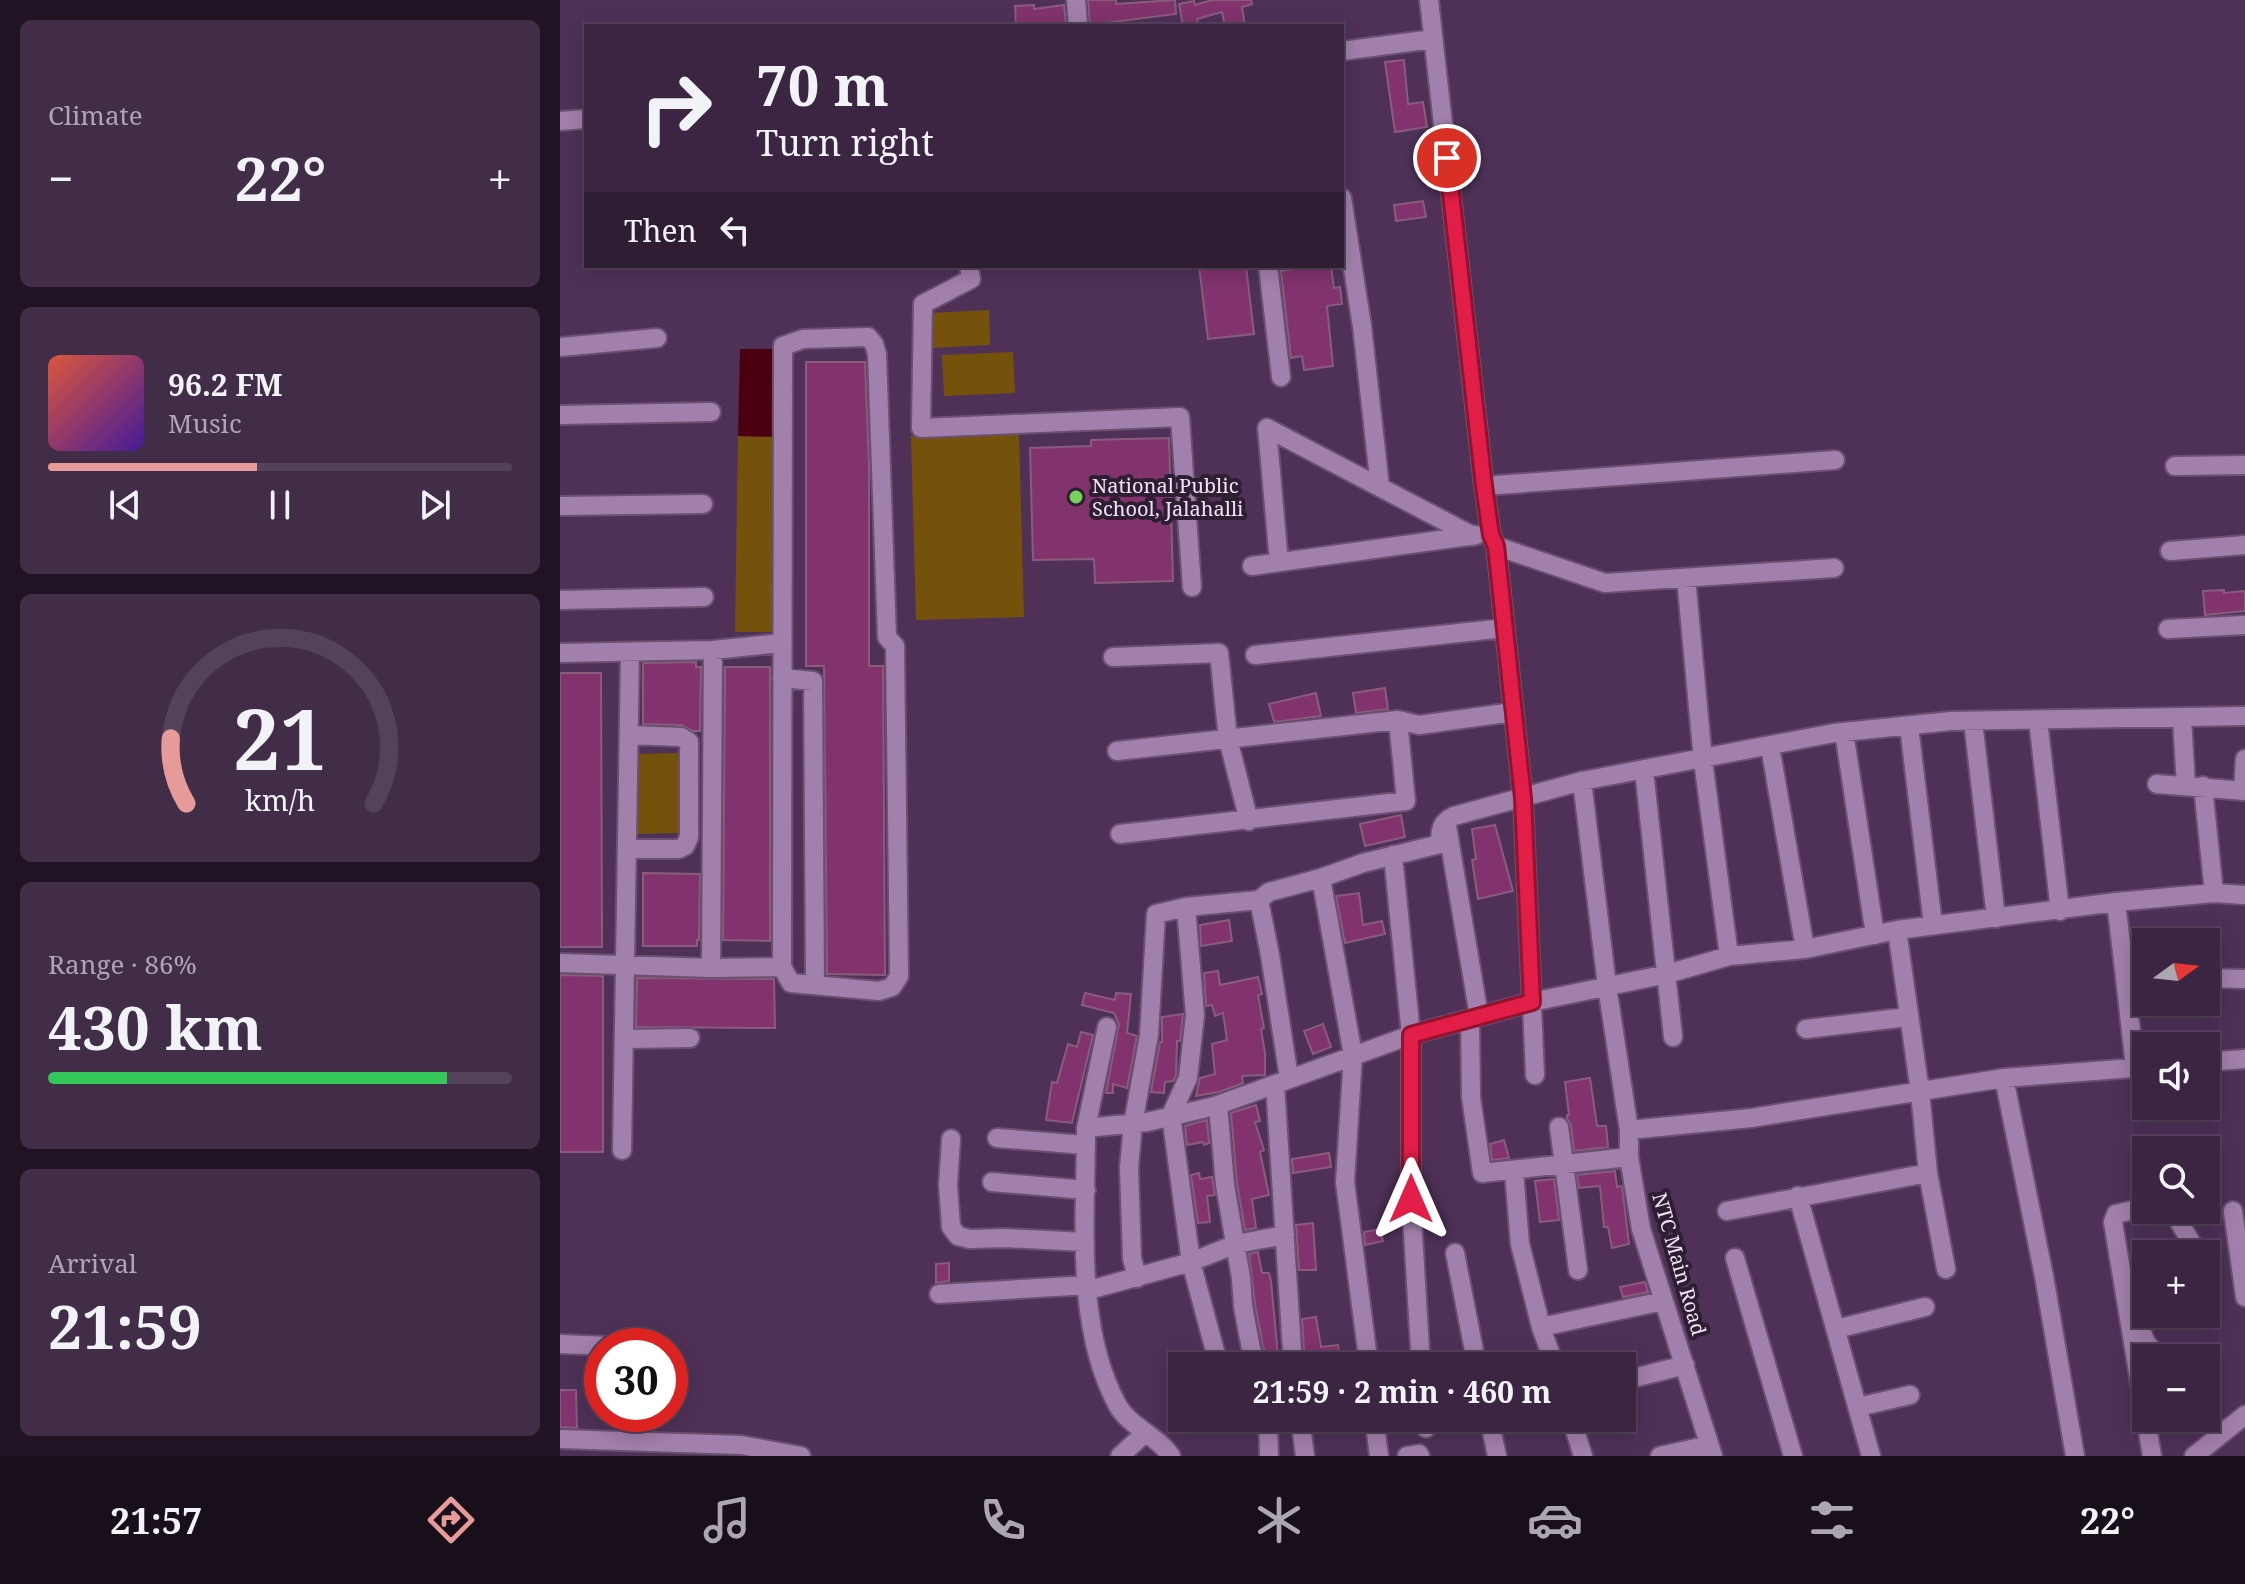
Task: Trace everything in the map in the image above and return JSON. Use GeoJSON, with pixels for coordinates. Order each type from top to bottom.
{"type":"FeatureCollection","features":[{"type":"Feature","properties":{"kind":"street"},"geometry":{"type":"LineString","coordinates":[[1076,0],[1078,24]]}},
{"type":"Feature","properties":{"kind":"street"},"geometry":{"type":"LineString","coordinates":[[1429,0],[1484,486],[1487,539],[1505,628],[1523,798],[1535,1075]]}},
{"type":"Feature","properties":{"kind":"street"},"geometry":{"type":"LineString","coordinates":[[1344,51],[1433,39]]}},
{"type":"Feature","properties":{"kind":"street"},"geometry":{"type":"LineString","coordinates":[[560,121],[583,120]]}},
{"type":"Feature","properties":{"kind":"street"},"geometry":{"type":"LineString","coordinates":[[1344,211],[1362,326],[1380,487]]}},
{"type":"Feature","properties":{"kind":"street"},"geometry":{"type":"LineString","coordinates":[[969,268],[971,279],[923,304],[921,428],[1180,417],[1192,587]]}},
{"type":"Feature","properties":{"kind":"street"},"geometry":{"type":"LineString","coordinates":[[1268,268],[1281,377]]}},
{"type":"Feature","properties":{"kind":"street"},"geometry":{"type":"LineString","coordinates":[[868,337],[877,354],[887,637],[895,646],[899,976],[892,987],[879,991],[791,983],[782,967],[782,678],[783,346],[803,339],[868,337]]}},
{"type":"Feature","properties":{"kind":"street"},"geometry":{"type":"LineString","coordinates":[[560,347],[657,338]]}},
{"type":"Feature","properties":{"kind":"street"},"geometry":{"type":"LineString","coordinates":[[560,415],[711,412]]}},
{"type":"Feature","properties":{"kind":"street"},"geometry":{"type":"LineString","coordinates":[[1279,562],[1267,428],[1487,539],[1605,583],[1834,568]]}},
{"type":"Feature","properties":{"kind":"street"},"geometry":{"type":"LineString","coordinates":[[1484,486],[1835,460]]}},
{"type":"Feature","properties":{"kind":"street"},"geometry":{"type":"LineString","coordinates":[[2175,466],[2245,465]]}},
{"type":"Feature","properties":{"kind":"street"},"geometry":{"type":"LineString","coordinates":[[560,506],[703,504]]}},
{"type":"Feature","properties":{"kind":"street"},"geometry":{"type":"LineString","coordinates":[[1252,566],[1487,539]]}},
{"type":"Feature","properties":{"kind":"street"},"geometry":{"type":"LineString","coordinates":[[2170,551],[2245,545]]}},
{"type":"Feature","properties":{"kind":"street"},"geometry":{"type":"LineString","coordinates":[[1686,578],[1703,760],[1729,956]]}},
{"type":"Feature","properties":{"kind":"street"},"geometry":{"type":"LineString","coordinates":[[560,600],[704,597]]}},
{"type":"Feature","properties":{"kind":"street"},"geometry":{"type":"LineString","coordinates":[[2168,629],[2245,625]]}},
{"type":"Feature","properties":{"kind":"street"},"geometry":{"type":"LineString","coordinates":[[1255,655],[1505,628]]}},
{"type":"Feature","properties":{"kind":"street"},"geometry":{"type":"LineString","coordinates":[[560,653],[713,650],[782,643]]}},
{"type":"Feature","properties":{"kind":"street"},"geometry":{"type":"LineString","coordinates":[[711,968],[713,650]]}},
{"type":"Feature","properties":{"kind":"street"},"geometry":{"type":"LineString","coordinates":[[622,1150],[630,652]]}},
{"type":"Feature","properties":{"kind":"street"},"geometry":{"type":"LineString","coordinates":[[1113,657],[1219,653],[1228,739],[1249,821]]}},
{"type":"Feature","properties":{"kind":"street"},"geometry":{"type":"LineString","coordinates":[[782,678],[813,681],[815,985]]}},
{"type":"Feature","properties":{"kind":"street"},"geometry":{"type":"LineString","coordinates":[[1117,751],[1398,720],[1419,725],[1513,712]]}},
{"type":"Feature","properties":{"kind":"street"},"geometry":{"type":"LineString","coordinates":[[1137,1278],[1132,1258],[1129,1168],[1133,1124],[1149,1035],[1156,914],[1186,907],[1259,900],[1269,892],[1440,844],[1441,828],[1446,820],[1582,781],[1844,732],[1973,721],[2245,716]]}},
{"type":"Feature","properties":{"kind":"street"},"geometry":{"type":"LineString","coordinates":[[2182,719],[2214,893]]}},
{"type":"Feature","properties":{"kind":"street"},"geometry":{"type":"LineString","coordinates":[[1120,834],[1406,801],[1398,720]]}},
{"type":"Feature","properties":{"kind":"street"},"geometry":{"type":"LineString","coordinates":[[2038,720],[2060,911]]}},
{"type":"Feature","properties":{"kind":"street"},"geometry":{"type":"LineString","coordinates":[[1973,721],[1996,918]]}},
{"type":"Feature","properties":{"kind":"street"},"geometry":{"type":"LineString","coordinates":[[1909,726],[1933,925]]}},
{"type":"Feature","properties":{"kind":"street"},"geometry":{"type":"LineString","coordinates":[[1844,732],[1875,935]]}},
{"type":"Feature","properties":{"kind":"street"},"geometry":{"type":"LineString","coordinates":[[628,849],[679,849],[685,846],[689,837],[689,742],[681,737],[629,735]]}},
{"type":"Feature","properties":{"kind":"street"},"geometry":{"type":"LineString","coordinates":[[1770,746],[1805,949]]}},
{"type":"Feature","properties":{"kind":"street"},"geometry":{"type":"LineString","coordinates":[[2157,784],[2244,791],[2245,759]]}},
{"type":"Feature","properties":{"kind":"street"},"geometry":{"type":"LineString","coordinates":[[1644,770],[1673,1037]]}},
{"type":"Feature","properties":{"kind":"street","name":"NTC Main Road"},"geometry":{"type":"LineString","coordinates":[[1582,781],[1607,986],[1629,1130],[1629,1157],[1641,1229],[1711,1450]]}},
{"type":"Feature","properties":{"kind":"street"},"geometry":{"type":"LineString","coordinates":[[1446,820],[1474,1017],[1471,1097],[1482,1173],[1514,1172],[1564,1163],[1629,1157]]}},
{"type":"Feature","properties":{"kind":"street"},"geometry":{"type":"LineString","coordinates":[[1393,855],[1411,1035],[1411,1199],[1420,1352]]}},
{"type":"Feature","properties":{"kind":"street"},"geometry":{"type":"LineString","coordinates":[[1321,878],[1353,1055],[1345,1182],[1367,1352]]}},
{"type":"Feature","properties":{"kind":"street"},"geometry":{"type":"LineString","coordinates":[[997,1138],[1086,1137],[1218,1105],[1411,1035],[1532,1002],[1667,974],[1729,956],[1805,949],[1897,930],[2116,902],[2214,893],[2245,895]]}},
{"type":"Feature","properties":{"kind":"street"},"geometry":{"type":"LineString","coordinates":[[1259,900],[1270,955],[1282,1081],[1285,1235],[1292,1352]]}},
{"type":"Feature","properties":{"kind":"street"},"geometry":{"type":"LineString","coordinates":[[2116,902],[2134,1032]]}},
{"type":"Feature","properties":{"kind":"street"},"geometry":{"type":"LineString","coordinates":[[1186,907],[1195,1015],[1188,1078],[1171,1115],[1191,1262],[1215,1352]]}},
{"type":"Feature","properties":{"kind":"street"},"geometry":{"type":"LineString","coordinates":[[1897,930],[1928,1173],[1946,1269]]}},
{"type":"Feature","properties":{"kind":"street"},"geometry":{"type":"LineString","coordinates":[[560,963],[782,967]]}},
{"type":"Feature","properties":{"kind":"street"},"geometry":{"type":"LineString","coordinates":[[2125,978],[2132,978]]}},
{"type":"Feature","properties":{"kind":"street"},"geometry":{"type":"LineString","coordinates":[[2220,978],[2245,979]]}},
{"type":"Feature","properties":{"kind":"street"},"geometry":{"type":"LineString","coordinates":[[1806,1029],[1908,1017]]}},
{"type":"Feature","properties":{"kind":"street"},"geometry":{"type":"LineString","coordinates":[[1107,1027],[1086,1137],[1088,1310],[1099,1365],[1120,1409],[1171,1456]]}},
{"type":"Feature","properties":{"kind":"street"},"geometry":{"type":"LineString","coordinates":[[624,1039],[690,1038]]}},
{"type":"Feature","properties":{"kind":"street"},"geometry":{"type":"LineString","coordinates":[[2220,1061],[2245,1059]]}},
{"type":"Feature","properties":{"kind":"street"},"geometry":{"type":"LineString","coordinates":[[1629,1130],[1751,1118],[2004,1078],[2132,1068]]}},
{"type":"Feature","properties":{"kind":"street"},"geometry":{"type":"LineString","coordinates":[[2004,1078],[2044,1276],[2075,1456]]}},
{"type":"Feature","properties":{"kind":"street"},"geometry":{"type":"LineString","coordinates":[[1218,1105],[1225,1185],[1252,1352]]}},
{"type":"Feature","properties":{"kind":"street"},"geometry":{"type":"LineString","coordinates":[[1559,1127],[1578,1270]]}},
{"type":"Feature","properties":{"kind":"street"},"geometry":{"type":"LineString","coordinates":[[951,1139],[948,1185],[951,1227],[958,1236],[970,1239],[1085,1242]]}},
{"type":"Feature","properties":{"kind":"street"},"geometry":{"type":"LineString","coordinates":[[1514,1172],[1520,1244],[1550,1352]]}},
{"type":"Feature","properties":{"kind":"street"},"geometry":{"type":"LineString","coordinates":[[1727,1211],[1928,1173]]}},
{"type":"Feature","properties":{"kind":"street"},"geometry":{"type":"LineString","coordinates":[[992,1182],[1086,1190]]}},
{"type":"Feature","properties":{"kind":"street"},"geometry":{"type":"LineString","coordinates":[[1798,1196],[1871,1456]]}},
{"type":"Feature","properties":{"kind":"street"},"geometry":{"type":"LineString","coordinates":[[2132,1211],[2114,1217],[2152,1456]]}},
{"type":"Feature","properties":{"kind":"street"},"geometry":{"type":"LineString","coordinates":[[2233,1211],[2245,1297]]}},
{"type":"Feature","properties":{"kind":"street"},"geometry":{"type":"LineString","coordinates":[[939,1294],[1088,1288],[1191,1262],[1236,1244],[1285,1235]]}},
{"type":"Feature","properties":{"kind":"street"},"geometry":{"type":"LineString","coordinates":[[1455,1253],[1474,1352]]}},
{"type":"Feature","properties":{"kind":"street"},"geometry":{"type":"LineString","coordinates":[[1735,1258],[1793,1456]]}},
{"type":"Feature","properties":{"kind":"street"},"geometry":{"type":"LineString","coordinates":[[2124,1287],[2132,1285]]}},
{"type":"Feature","properties":{"kind":"street"},"geometry":{"type":"LineString","coordinates":[[1541,1327],[1663,1301]]}},
{"type":"Feature","properties":{"kind":"street"},"geometry":{"type":"LineString","coordinates":[[1836,1329],[1925,1307]]}},
{"type":"Feature","properties":{"kind":"street"},"geometry":{"type":"LineString","coordinates":[[560,1344],[584,1345]]}},
{"type":"Feature","properties":{"kind":"street"},"geometry":{"type":"LineString","coordinates":[[1636,1377],[1685,1365]]}},
{"type":"Feature","properties":{"kind":"street"},"geometry":{"type":"LineString","coordinates":[[1858,1407],[1910,1395]]}},
{"type":"Feature","properties":{"kind":"street"},"geometry":{"type":"LineString","coordinates":[[2194,1456],[2245,1415]]}},
{"type":"Feature","properties":{"kind":"street"},"geometry":{"type":"LineString","coordinates":[[1268,1432],[1269,1456]]}},
{"type":"Feature","properties":{"kind":"street"},"geometry":{"type":"LineString","coordinates":[[1302,1432],[1305,1456]]}},
{"type":"Feature","properties":{"kind":"street"},"geometry":{"type":"LineString","coordinates":[[1376,1432],[1379,1456]]}},
{"type":"Feature","properties":{"kind":"street"},"geometry":{"type":"LineString","coordinates":[[1492,1432],[1497,1456]]}},
{"type":"Feature","properties":{"kind":"street"},"geometry":{"type":"LineString","coordinates":[[1575,1432],[1583,1456]]}},
{"type":"Feature","properties":{"kind":"street"},"geometry":{"type":"LineString","coordinates":[[1120,1456],[1145,1433]]}},
{"type":"Feature","properties":{"kind":"street"},"geometry":{"type":"LineString","coordinates":[[560,1439],[741,1445],[801,1456]]}},
{"type":"Feature","properties":{"kind":"street"},"geometry":{"type":"LineString","coordinates":[[1660,1456],[1711,1450]]}},
{"type":"Feature","properties":{"kind":"street"},"geometry":{"type":"LineString","coordinates":[[1407,1456],[1420,1456]]}},
{"type":"Feature","properties":{"kind":"shaded area"},"geometry":{"type":"Polygon","coordinates":[[[989,310],[990,345],[932,348],[930,313],[989,310]]]}},
{"type":"Feature","properties":{"kind":"shaded area"},"geometry":{"type":"Polygon","coordinates":[[[740,349],[779,349],[778,437],[738,436],[740,349]]]}},
{"type":"Feature","properties":{"kind":"shaded area"},"geometry":{"type":"Polygon","coordinates":[[[1013,352],[1015,393],[944,396],[942,355],[1013,352]]]}},
{"type":"Feature","properties":{"kind":"shaded area"},"geometry":{"type":"Polygon","coordinates":[[[1019,434],[1024,617],[916,620],[911,436],[1019,434]]]}},
{"type":"Feature","properties":{"kind":"shaded area"},"geometry":{"type":"Polygon","coordinates":[[[738,436],[778,437],[776,632],[735,632],[738,436]]]}},
{"type":"Feature","properties":{"kind":"shaded area"},"geometry":{"type":"Polygon","coordinates":[[[679,753],[680,833],[636,834],[635,754],[679,753]]]}},
{"type":"Feature","properties":{"kind":"building"},"geometry":{"type":"Polygon","coordinates":[[[1088,0],[1116,0],[1116,4],[1175,0],[1176,14],[1090,24],[1088,0]]]}},
{"type":"Feature","properties":{"kind":"building"},"geometry":{"type":"Polygon","coordinates":[[[1212,0],[1251,0],[1252,4],[1242,7],[1245,24],[1225,24],[1222,12],[1197,19],[1198,24],[1183,24],[1179,4],[1194,1],[1195,5],[1212,0]]]}},
{"type":"Feature","properties":{"kind":"building"},"geometry":{"type":"Polygon","coordinates":[[[1034,5],[1034,9],[1064,5],[1066,24],[1016,24],[1015,6],[1034,5]]]}},
{"type":"Feature","properties":{"kind":"building"},"geometry":{"type":"Polygon","coordinates":[[[1404,60],[1408,104],[1423,102],[1427,127],[1395,132],[1385,62],[1404,60]]]}},
{"type":"Feature","properties":{"kind":"building"},"geometry":{"type":"Polygon","coordinates":[[[1423,201],[1426,217],[1396,221],[1394,205],[1423,201]]]}},
{"type":"Feature","properties":{"kind":"building"},"geometry":{"type":"Polygon","coordinates":[[[1199,268],[1246,268],[1254,334],[1208,339],[1199,268]]]}},
{"type":"Feature","properties":{"kind":"building"},"geometry":{"type":"Polygon","coordinates":[[[1331,268],[1334,288],[1340,287],[1342,304],[1327,306],[1333,366],[1304,370],[1302,356],[1291,358],[1281,271],[1331,268]]]}},
{"type":"Feature","properties":{"kind":"building"},"geometry":{"type":"Polygon","coordinates":[[[806,362],[865,362],[869,467],[869,666],[883,666],[885,975],[827,974],[824,666],[806,666],[806,362]]]}},
{"type":"Feature","properties":{"kind":"building"},"geometry":{"type":"Polygon","coordinates":[[[1169,438],[1173,581],[1095,583],[1094,559],[1033,560],[1030,448],[1091,446],[1091,440],[1169,438]]]}},
{"type":"Feature","properties":{"kind":"building"},"geometry":{"type":"Polygon","coordinates":[[[2224,590],[2224,593],[2245,591],[2245,611],[2205,615],[2203,591],[2224,590]]]}},
{"type":"Feature","properties":{"kind":"building"},"geometry":{"type":"Polygon","coordinates":[[[696,662],[696,667],[701,667],[700,731],[681,725],[643,724],[643,663],[696,662]]]}},
{"type":"Feature","properties":{"kind":"building"},"geometry":{"type":"Polygon","coordinates":[[[725,667],[770,667],[770,941],[723,940],[725,667]]]}},
{"type":"Feature","properties":{"kind":"building"},"geometry":{"type":"Polygon","coordinates":[[[560,673],[601,673],[602,947],[560,947],[560,673]]]}},
{"type":"Feature","properties":{"kind":"building"},"geometry":{"type":"Polygon","coordinates":[[[1385,688],[1388,709],[1356,713],[1353,693],[1385,688]]]}},
{"type":"Feature","properties":{"kind":"building"},"geometry":{"type":"Polygon","coordinates":[[[1316,693],[1321,716],[1274,722],[1269,704],[1316,693]]]}},
{"type":"Feature","properties":{"kind":"building"},"geometry":{"type":"Polygon","coordinates":[[[1401,815],[1405,837],[1365,846],[1360,824],[1401,815]]]}},
{"type":"Feature","properties":{"kind":"building"},"geometry":{"type":"Polygon","coordinates":[[[1495,825],[1513,891],[1478,899],[1472,860],[1476,859],[1472,829],[1495,825]]]}},
{"type":"Feature","properties":{"kind":"building"},"geometry":{"type":"Polygon","coordinates":[[[643,873],[700,874],[697,946],[643,946],[643,873]]]}},
{"type":"Feature","properties":{"kind":"building"},"geometry":{"type":"Polygon","coordinates":[[[1359,893],[1363,925],[1382,921],[1385,934],[1345,943],[1336,896],[1359,893]]]}},
{"type":"Feature","properties":{"kind":"building"},"geometry":{"type":"Polygon","coordinates":[[[1229,920],[1232,941],[1201,946],[1200,925],[1229,920]]]}},
{"type":"Feature","properties":{"kind":"building"},"geometry":{"type":"Polygon","coordinates":[[[1218,971],[1220,985],[1258,977],[1262,994],[1258,995],[1264,1028],[1261,1029],[1265,1075],[1242,1076],[1243,1083],[1196,1096],[1200,1078],[1215,1074],[1212,1044],[1227,1040],[1223,1013],[1215,1016],[1212,1005],[1206,1006],[1204,973],[1218,971]]]}},
{"type":"Feature","properties":{"kind":"building"},"geometry":{"type":"Polygon","coordinates":[[[560,975],[603,976],[603,1152],[560,1152],[560,975]]]}},
{"type":"Feature","properties":{"kind":"building"},"geometry":{"type":"Polygon","coordinates":[[[637,978],[774,979],[775,1028],[636,1027],[637,978]]]}},
{"type":"Feature","properties":{"kind":"building"},"geometry":{"type":"Polygon","coordinates":[[[1085,993],[1115,1000],[1116,993],[1131,994],[1127,1033],[1137,1036],[1127,1088],[1113,1084],[1113,1093],[1106,1093],[1119,1024],[1114,1013],[1082,1005],[1085,993]]]}},
{"type":"Feature","properties":{"kind":"building"},"geometry":{"type":"Polygon","coordinates":[[[1183,1014],[1180,1041],[1177,1041],[1176,1075],[1173,1081],[1165,1082],[1164,1093],[1151,1092],[1162,1042],[1162,1017],[1183,1014]]]}},
{"type":"Feature","properties":{"kind":"building"},"geometry":{"type":"Polygon","coordinates":[[[1323,1024],[1331,1047],[1313,1054],[1304,1031],[1323,1024]]]}},
{"type":"Feature","properties":{"kind":"building"},"geometry":{"type":"Polygon","coordinates":[[[1081,1032],[1093,1035],[1072,1123],[1046,1120],[1052,1082],[1057,1083],[1068,1044],[1077,1047],[1081,1032]]]}},
{"type":"Feature","properties":{"kind":"building"},"geometry":{"type":"Polygon","coordinates":[[[1590,1078],[1597,1126],[1606,1126],[1608,1147],[1574,1151],[1571,1125],[1567,1118],[1565,1082],[1590,1078]]]}},
{"type":"Feature","properties":{"kind":"building"},"geometry":{"type":"Polygon","coordinates":[[[1256,1105],[1260,1121],[1255,1122],[1264,1150],[1260,1152],[1269,1195],[1252,1199],[1256,1228],[1245,1230],[1231,1113],[1256,1105]]]}},
{"type":"Feature","properties":{"kind":"building"},"geometry":{"type":"Polygon","coordinates":[[[1207,1120],[1209,1143],[1187,1145],[1185,1126],[1207,1120]]]}},
{"type":"Feature","properties":{"kind":"building"},"geometry":{"type":"Polygon","coordinates":[[[1504,1140],[1509,1158],[1492,1160],[1490,1144],[1504,1140]]]}},
{"type":"Feature","properties":{"kind":"building"},"geometry":{"type":"Polygon","coordinates":[[[1329,1153],[1331,1167],[1293,1173],[1292,1159],[1329,1153]]]}},
{"type":"Feature","properties":{"kind":"building"},"geometry":{"type":"Polygon","coordinates":[[[1615,1171],[1617,1187],[1622,1186],[1629,1244],[1612,1248],[1608,1227],[1604,1227],[1600,1186],[1579,1188],[1577,1175],[1615,1171]]]}},
{"type":"Feature","properties":{"kind":"building"},"geometry":{"type":"Polygon","coordinates":[[[1199,1173],[1200,1179],[1212,1177],[1215,1195],[1207,1196],[1210,1222],[1198,1223],[1191,1175],[1199,1173]]]}},
{"type":"Feature","properties":{"kind":"building"},"geometry":{"type":"Polygon","coordinates":[[[1554,1179],[1559,1220],[1540,1222],[1535,1181],[1554,1179]]]}},
{"type":"Feature","properties":{"kind":"building"},"geometry":{"type":"Polygon","coordinates":[[[1313,1223],[1316,1270],[1299,1270],[1296,1225],[1313,1223]]]}},
{"type":"Feature","properties":{"kind":"building"},"geometry":{"type":"Polygon","coordinates":[[[1380,1229],[1383,1241],[1365,1245],[1364,1232],[1380,1229]]]}},
{"type":"Feature","properties":{"kind":"building"},"geometry":{"type":"Polygon","coordinates":[[[1258,1252],[1262,1273],[1269,1273],[1278,1352],[1266,1352],[1263,1346],[1249,1254],[1258,1252]]]}},
{"type":"Feature","properties":{"kind":"building"},"geometry":{"type":"Polygon","coordinates":[[[949,1263],[949,1281],[936,1283],[936,1264],[949,1263]]]}},
{"type":"Feature","properties":{"kind":"building"},"geometry":{"type":"Polygon","coordinates":[[[1645,1282],[1648,1292],[1623,1297],[1620,1287],[1645,1282]]]}},
{"type":"Feature","properties":{"kind":"building"},"geometry":{"type":"Polygon","coordinates":[[[1316,1317],[1321,1347],[1338,1345],[1339,1352],[1304,1352],[1302,1319],[1316,1317]]]}},
{"type":"Feature","properties":{"kind":"building"},"geometry":{"type":"Polygon","coordinates":[[[560,1390],[576,1390],[577,1428],[560,1427],[560,1390]]]}},
{"type":"Feature","properties":{"kind":"place","name":"National Public School, Jalahalli"},"geometry":{"type":"Point","coordinates":[1076,497]}},
{"type":"Feature","properties":{"kind":"route"},"geometry":{"type":"LineString","coordinates":[[1411,1199],[1411,1035],[1532,1002],[1523,798],[1496,546],[1491,535],[1484,486],[1447,158]]}}]}
